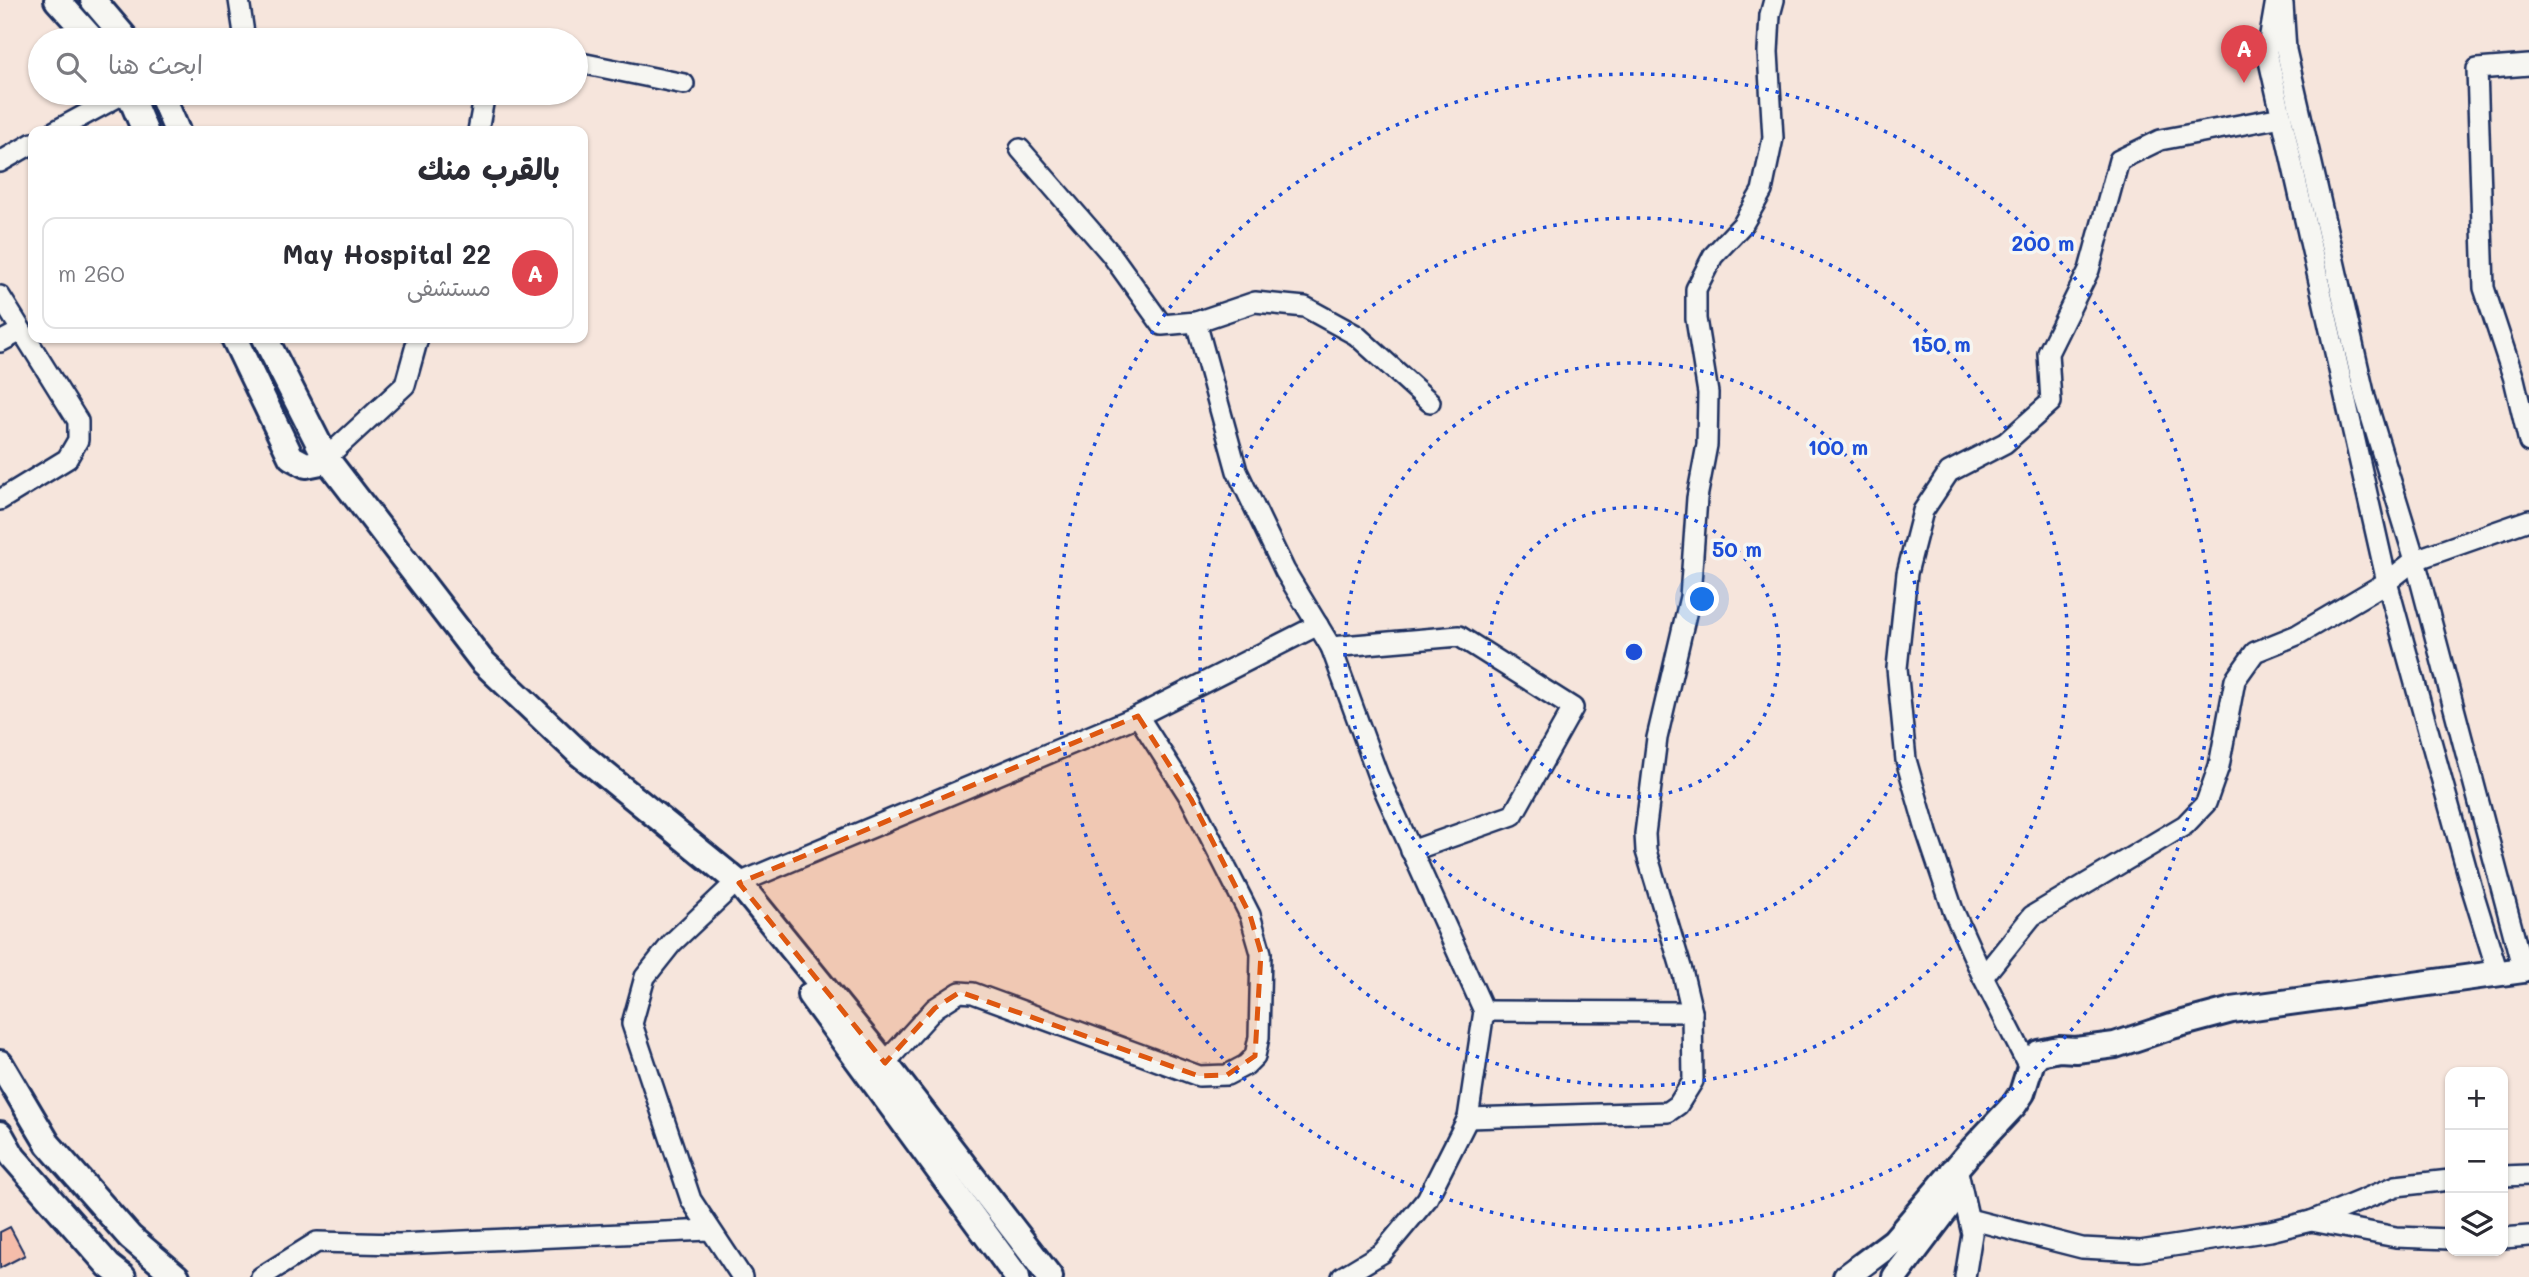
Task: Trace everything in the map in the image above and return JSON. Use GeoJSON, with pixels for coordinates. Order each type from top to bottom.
{"type":"FeatureCollection","features":[{"type":"Feature","properties":{"kind":"main road"},"geometry":{"type":"LineString","coordinates":[[57,0],[82,28]]}},
{"type":"Feature","properties":{"kind":"main road"},"geometry":{"type":"LineString","coordinates":[[93,0],[117,28]]}},
{"type":"Feature","properties":{"kind":"main road"},"geometry":{"type":"LineString","coordinates":[[133,105],[143,126]]}},
{"type":"Feature","properties":{"kind":"main road"},"geometry":{"type":"LineString","coordinates":[[166,105],[175,126]]}},
{"type":"Feature","properties":{"kind":"main road"},"geometry":{"type":"LineString","coordinates":[[236,343],[291,457],[306,465],[321,462],[326,458]]}},
{"type":"Feature","properties":{"kind":"main road"},"geometry":{"type":"LineString","coordinates":[[268,343],[326,458],[482,661],[580,754],[735,885],[885,1063],[1050,1277]]}},
{"type":"Feature","properties":{"kind":"main road"},"geometry":{"type":"LineString","coordinates":[[735,885],[1017,1277]]}},
{"type":"Feature","properties":{"kind":"main road"},"geometry":{"type":"LineString","coordinates":[[1846,1277],[1894,1241],[2014,1105],[2022,1093],[2029,1067],[2039,1053],[2115,1045],[2232,1010],[2510,972]]}},
{"type":"Feature","properties":{"kind":"main road"},"geometry":{"type":"LineString","coordinates":[[0,1063],[48,1144],[130,1237],[177,1277]]}},
{"type":"Feature","properties":{"kind":"main road"},"geometry":{"type":"LineString","coordinates":[[0,1134],[13,1157],[109,1266],[123,1277]]}},
{"type":"Feature","properties":{"kind":"main road"},"geometry":{"type":"LineString","coordinates":[[1895,1277],[1906,1266],[1948,1207],[1955,1169]]}},
{"type":"Feature","properties":{"kind":"street"},"geometry":{"type":"LineString","coordinates":[[239,0],[244,28]]}},
{"type":"Feature","properties":{"kind":"street"},"geometry":{"type":"LineString","coordinates":[[1468,1118],[1668,1112],[1678,1105],[1693,1081],[1692,1012],[1646,851],[1645,834],[1657,738],[1690,597],[1697,498],[1707,445],[1707,393],[1696,318],[1696,289],[1713,256],[1743,224],[1762,191],[1773,138],[1768,52],[1770,15],[1774,0]]}},
{"type":"Feature","properties":{"kind":"street"},"geometry":{"type":"LineString","coordinates":[[2276,0],[2267,52],[2387,582],[2468,876],[2510,972]]}},
{"type":"Feature","properties":{"kind":"street"},"geometry":{"type":"LineString","coordinates":[[2283,0],[2286,50],[2365,397],[2415,560],[2510,972]]}},
{"type":"Feature","properties":{"kind":"street"},"geometry":{"type":"LineString","coordinates":[[588,65],[684,85]]}},
{"type":"Feature","properties":{"kind":"street"},"geometry":{"type":"LineString","coordinates":[[2529,65],[2477,69],[2484,288],[2522,377],[2529,442]]}},
{"type":"Feature","properties":{"kind":"street"},"geometry":{"type":"LineString","coordinates":[[64,126],[104,105]]}},
{"type":"Feature","properties":{"kind":"street"},"geometry":{"type":"LineString","coordinates":[[479,126],[483,105]]}},
{"type":"Feature","properties":{"kind":"street"},"geometry":{"type":"LineString","coordinates":[[2029,1067],[1983,977],[1953,910],[1906,760],[1897,668],[1908,573],[1923,511],[1949,472],[2005,443],[2051,402],[2048,353],[2089,270],[2119,160],[2160,140],[2281,117]]}},
{"type":"Feature","properties":{"kind":"street"},"geometry":{"type":"LineString","coordinates":[[0,162],[28,147]]}},
{"type":"Feature","properties":{"kind":"street"},"geometry":{"type":"LineString","coordinates":[[1020,149],[1111,254],[1162,325],[1196,322],[1255,302],[1305,307],[1356,335],[1430,402]]}},
{"type":"Feature","properties":{"kind":"street"},"geometry":{"type":"LineString","coordinates":[[0,296],[28,342]]}},
{"type":"Feature","properties":{"kind":"street"},"geometry":{"type":"LineString","coordinates":[[1196,322],[1237,471],[1284,571],[1331,647],[1378,776],[1485,1011],[1468,1118],[1427,1199],[1382,1253],[1342,1277]]}},
{"type":"Feature","properties":{"kind":"street"},"geometry":{"type":"LineString","coordinates":[[0,342],[21,331]]}},
{"type":"Feature","properties":{"kind":"street"},"geometry":{"type":"LineString","coordinates":[[0,500],[67,458],[78,440],[78,421],[29,343]]}},
{"type":"Feature","properties":{"kind":"street"},"geometry":{"type":"LineString","coordinates":[[326,458],[405,385],[417,343]]}},
{"type":"Feature","properties":{"kind":"street"},"geometry":{"type":"LineString","coordinates":[[1983,977],[2032,915],[2185,825],[2206,803],[2219,766],[2235,680],[2255,652],[2297,635],[2387,582],[2415,560],[2529,520]]}},
{"type":"Feature","properties":{"kind":"street"},"geometry":{"type":"LineString","coordinates":[[742,1277],[691,1200],[632,1024],[645,978],[672,943],[735,885],[1138,716],[1318,625]]}},
{"type":"Feature","properties":{"kind":"street"},"geometry":{"type":"LineString","coordinates":[[1331,647],[1459,636],[1573,708],[1513,815],[1412,851]]}},
{"type":"Feature","properties":{"kind":"street"},"geometry":{"type":"LineString","coordinates":[[885,1063],[935,1008],[960,992],[974,993],[1199,1076],[1227,1075],[1246,1065],[1255,1056],[1259,1037],[1262,953],[1250,915],[1191,799],[1138,716]]}},
{"type":"Feature","properties":{"kind":"street"},"geometry":{"type":"LineString","coordinates":[[1485,1011],[1692,1012]]}},
{"type":"Feature","properties":{"kind":"street"},"geometry":{"type":"LineString","coordinates":[[1955,1169],[1972,1234],[1965,1277]]}},
{"type":"Feature","properties":{"kind":"street"},"geometry":{"type":"LineString","coordinates":[[2508,1176],[2529,1175]]}},
{"type":"Feature","properties":{"kind":"street"},"geometry":{"type":"LineString","coordinates":[[1969,1219],[2082,1248],[2140,1251],[2270,1231],[2311,1221],[2396,1186],[2445,1181]]}},
{"type":"Feature","properties":{"kind":"street"},"geometry":{"type":"LineString","coordinates":[[2311,1221],[2396,1237],[2445,1239]]}},
{"type":"Feature","properties":{"kind":"street"},"geometry":{"type":"LineString","coordinates":[[261,1277],[317,1242],[399,1244],[709,1230]]}},
{"type":"Feature","properties":{"kind":"street"},"geometry":{"type":"LineString","coordinates":[[2508,1238],[2529,1236]]}},
{"type":"Feature","properties":{"kind":"highlighted area"},"geometry":{"type":"Polygon","coordinates":[[[1138,716],[1191,799],[1250,915],[1261,953],[1255,1056],[1227,1075],[1199,1076],[960,992],[935,1008],[885,1063],[739,883],[1138,716]]]}},
{"type":"Feature","properties":{"kind":"building"},"geometry":{"type":"Polygon","coordinates":[[[10,1227],[25,1255],[0,1268],[0,1232],[10,1227]]]}},
{"type":"Feature","properties":{"kind":"place","name":"22 May Hospital"},"geometry":{"type":"Point","coordinates":[2244,83]}}]}
